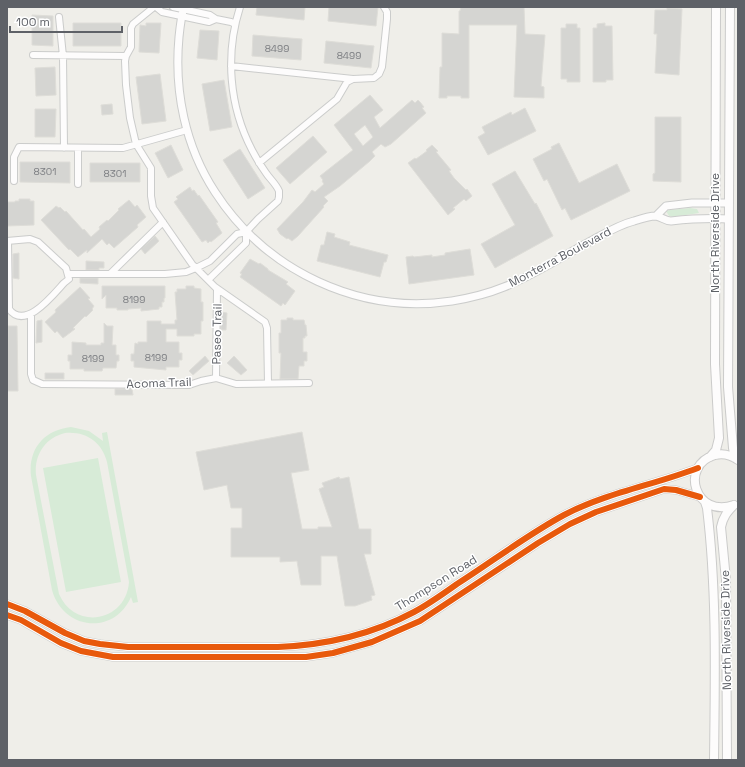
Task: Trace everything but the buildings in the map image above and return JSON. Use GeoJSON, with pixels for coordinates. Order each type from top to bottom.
{"type":"FeatureCollection","features":[{"type":"Feature","properties":{"kind":"main road","name":"North Riverside Drive"},"geometry":{"type":"LineString","coordinates":[[714,760],[714,581],[707,508],[697,491],[695,480],[698,468],[716,450],[720,430],[715,386],[716,7]]}},
{"type":"Feature","properties":{"kind":"main road","name":"North Riverside Drive"},"geometry":{"type":"LineString","coordinates":[[730,7],[728,387],[733,448],[737,459]]}},
{"type":"Feature","properties":{"kind":"main road","name":"North Riverside Drive"},"geometry":{"type":"LineString","coordinates":[[710,457],[723,454],[737,459]]}},
{"type":"Feature","properties":{"kind":"main road","name":"North Riverside Drive"},"geometry":{"type":"LineString","coordinates":[[702,499],[711,506],[719,508],[736,503]]}},
{"type":"Feature","properties":{"kind":"main road","name":"North Riverside Drive"},"geometry":{"type":"LineString","coordinates":[[727,760],[726,580],[721,527],[722,520],[726,513],[736,503]]}},
{"type":"Feature","properties":{"kind":"main road"},"geometry":{"type":"LineString","coordinates":[[714,739],[727,739]]}},
{"type":"Feature","properties":{"kind":"main road"},"geometry":{"type":"LineString","coordinates":[[714,751],[727,751]]}},
{"type":"Feature","properties":{"kind":"street"},"geometry":{"type":"LineString","coordinates":[[183,11],[162,12],[155,7],[133,24],[131,47],[126,56],[125,69],[127,102],[136,144],[151,168],[151,196],[153,208],[196,268],[217,289],[265,322],[267,328],[268,384]]}},
{"type":"Feature","properties":{"kind":"street"},"geometry":{"type":"LineString","coordinates":[[173,7],[209,22],[216,19],[235,24]]}},
{"type":"Feature","properties":{"kind":"street"},"geometry":{"type":"LineString","coordinates":[[68,274],[165,274],[186,272],[210,261],[237,234],[246,232],[258,219],[276,204],[279,197],[278,189],[259,164],[246,138],[238,114],[232,88],[231,49],[235,24],[240,7]]}},
{"type":"Feature","properties":{"kind":"street"},"geometry":{"type":"LineString","coordinates":[[259,164],[337,99],[340,96],[343,86],[347,82],[350,80],[374,78],[379,74],[387,15],[384,7]]}},
{"type":"Feature","properties":{"kind":"street","name":"Monterra Boulevard"},"geometry":{"type":"LineString","coordinates":[[183,11],[178,47],[178,77],[181,106],[187,130],[199,162],[212,188],[229,212],[246,232],[259,244],[282,262],[310,279],[340,291],[394,303],[424,304],[482,295],[525,278],[617,226],[635,220],[656,216],[668,221],[715,218],[729,219]]}},
{"type":"Feature","properties":{"kind":"street"},"geometry":{"type":"LineString","coordinates":[[59,17],[62,56],[64,148]]}},
{"type":"Feature","properties":{"kind":"street"},"geometry":{"type":"LineString","coordinates":[[33,55],[126,56]]}},
{"type":"Feature","properties":{"kind":"street"},"geometry":{"type":"LineString","coordinates":[[231,66],[357,79]]}},
{"type":"Feature","properties":{"kind":"street"},"geometry":{"type":"LineString","coordinates":[[14,181],[14,156],[20,147],[123,148],[187,130]]}},
{"type":"Feature","properties":{"kind":"street"},"geometry":{"type":"LineString","coordinates":[[78,148],[78,184]]}},
{"type":"Feature","properties":{"kind":"street","name":"Monterra Boulevard"},"geometry":{"type":"LineString","coordinates":[[656,216],[666,206],[729,203]]}},
{"type":"Feature","properties":{"kind":"street"},"geometry":{"type":"LineString","coordinates":[[111,273],[163,222]]}},
{"type":"Feature","properties":{"kind":"street"},"geometry":{"type":"LineString","coordinates":[[208,280],[246,243],[246,232]]}},
{"type":"Feature","properties":{"kind":"street"},"geometry":{"type":"LineString","coordinates":[[30,240],[38,242],[66,268],[68,274],[69,279],[36,312],[27,316],[12,314],[9,309],[7,241],[30,240]]}},
{"type":"Feature","properties":{"kind":"street"},"geometry":{"type":"LineString","coordinates":[[214,257],[223,266]]}},
{"type":"Feature","properties":{"kind":"street","name":"Paseo Trail"},"geometry":{"type":"LineString","coordinates":[[216,378],[217,289]]}},
{"type":"Feature","properties":{"kind":"street","name":"Acoma Trail"},"geometry":{"type":"LineString","coordinates":[[31,314],[31,374],[33,380],[42,384],[189,385],[216,378],[236,384],[309,383]]}},
{"type":"Feature","properties":{"kind":"street","name":"Thompson Road"},"geometry":{"type":"LineString","coordinates":[[10,605],[84,641],[114,646],[305,646],[330,642],[361,634],[392,623],[425,606],[533,534],[565,515],[592,502],[675,477],[698,468]]}},
{"type":"Feature","properties":{"kind":"street","name":"Thompson Road"},"geometry":{"type":"LineString","coordinates":[[8,615],[21,620],[61,643],[81,651],[113,656],[292,657],[332,653],[372,642],[429,616],[538,543],[570,524],[596,512],[664,489],[676,490],[702,499]]}},
{"type":"Feature","properties":{"kind":"street"},"geometry":{"type":"LineString","coordinates":[[592,502],[596,512]]}},
{"type":"Feature","properties":{"kind":"street"},"geometry":{"type":"LineString","coordinates":[[8,615],[10,605]]}},
{"type":"Feature","properties":{"kind":"street"},"geometry":{"type":"LineString","coordinates":[[425,606],[429,616]]}},
{"type":"Feature","properties":{"kind":"street"},"geometry":{"type":"LineString","coordinates":[[291,646],[292,657]]}},
{"type":"Feature","properties":{"kind":"street"},"geometry":{"type":"LineString","coordinates":[[156,647],[156,657]]}},
{"type":"Feature","properties":{"kind":"green space"},"geometry":{"type":"Polygon","coordinates":[[[690,208],[697,209],[699,213],[673,217],[669,216],[666,211],[670,210],[690,208]]]}},
{"type":"Feature","properties":{"kind":"green space"},"geometry":{"type":"Polygon","coordinates":[[[71,427],[89,431],[103,441],[102,433],[107,432],[138,602],[133,603],[131,597],[123,610],[113,618],[101,622],[89,623],[77,620],[67,613],[58,603],[52,590],[31,476],[31,466],[35,449],[40,442],[53,432],[71,427]],[[73,433],[58,435],[42,448],[37,461],[36,475],[59,594],[66,606],[76,613],[87,617],[99,617],[110,613],[119,606],[126,596],[129,582],[105,455],[92,439],[73,433]]]}},
{"type":"Feature","properties":{"kind":"green space"},"geometry":{"type":"Polygon","coordinates":[[[98,458],[121,582],[66,592],[43,468],[98,458]]]}},
{"type":"Feature","properties":{"kind":"cycle path"},"geometry":{"type":"LineString","coordinates":[[7,604],[25,611],[65,633],[84,641],[100,644],[128,647],[278,647],[331,641],[365,633],[414,612],[436,599],[537,531],[580,507],[698,468]]}},
{"type":"Feature","properties":{"kind":"cycle path"},"geometry":{"type":"LineString","coordinates":[[7,615],[21,620],[61,643],[81,651],[113,657],[306,657],[333,653],[372,642],[420,621],[538,543],[570,524],[596,512],[664,489],[676,490],[700,497]]}}]}
